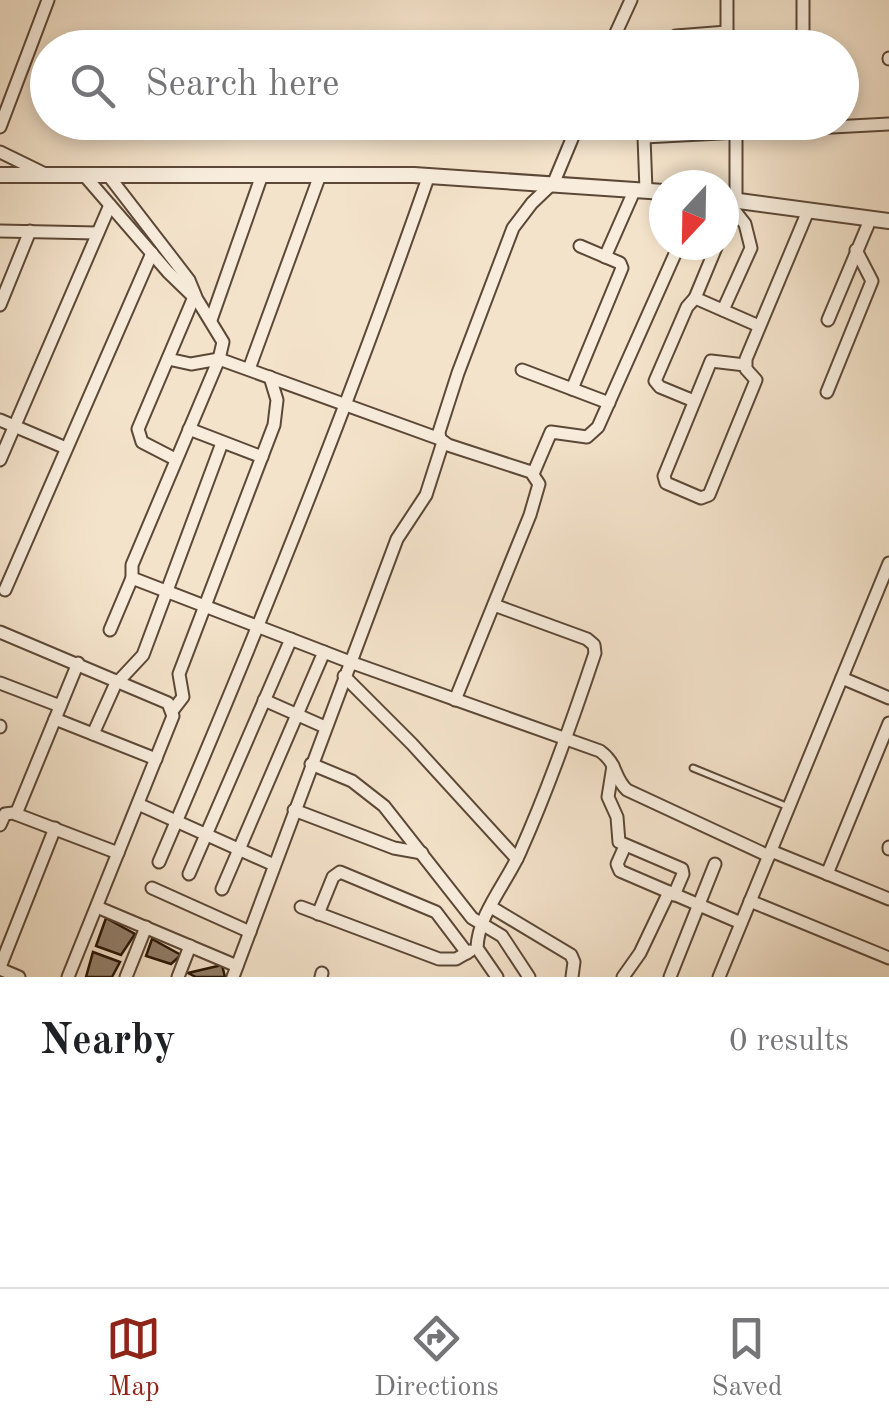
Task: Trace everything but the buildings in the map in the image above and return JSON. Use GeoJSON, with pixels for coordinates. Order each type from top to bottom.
{"type":"FeatureCollection","features":[{"type":"Feature","properties":{"kind":"street"},"geometry":{"type":"LineString","coordinates":[[37,30],[48,0]]}},
{"type":"Feature","properties":{"kind":"street"},"geometry":{"type":"LineString","coordinates":[[617,30],[631,0]]}},
{"type":"Feature","properties":{"kind":"street"},"geometry":{"type":"LineString","coordinates":[[727,0],[727,30]]}},
{"type":"Feature","properties":{"kind":"street"},"geometry":{"type":"LineString","coordinates":[[803,0],[803,30]]}},
{"type":"Feature","properties":{"kind":"street"},"geometry":{"type":"LineString","coordinates":[[0,127],[30,48]]}},
{"type":"Feature","properties":{"kind":"street"},"geometry":{"type":"LineString","coordinates":[[859,124],[889,124]]}},
{"type":"Feature","properties":{"kind":"street"},"geometry":{"type":"LineString","coordinates":[[96,907],[190,946],[235,971],[397,539],[430,486],[442,441],[440,432],[458,373],[513,228],[554,182],[572,140]]}},
{"type":"Feature","properties":{"kind":"street"},"geometry":{"type":"LineString","coordinates":[[605,256],[640,189],[645,140]]}},
{"type":"Feature","properties":{"kind":"street"},"geometry":{"type":"LineString","coordinates":[[734,170],[735,140]]}},
{"type":"Feature","properties":{"kind":"street"},"geometry":{"type":"LineString","coordinates":[[0,152],[47,176]]}},
{"type":"Feature","properties":{"kind":"street"},"geometry":{"type":"LineString","coordinates":[[0,175],[429,176],[649,190]]}},
{"type":"Feature","properties":{"kind":"street"},"geometry":{"type":"LineString","coordinates":[[84,175],[196,299],[222,335],[219,359],[132,565],[132,578],[110,630]]}},
{"type":"Feature","properties":{"kind":"street"},"geometry":{"type":"LineString","coordinates":[[108,175],[189,280],[196,299],[138,436],[175,459]]}},
{"type":"Feature","properties":{"kind":"street"},"geometry":{"type":"LineString","coordinates":[[211,320],[262,175]]}},
{"type":"Feature","properties":{"kind":"street"},"geometry":{"type":"LineString","coordinates":[[249,369],[320,175]]}},
{"type":"Feature","properties":{"kind":"street"},"geometry":{"type":"LineString","coordinates":[[159,862],[260,626],[429,176]]}},
{"type":"Feature","properties":{"kind":"street"},"geometry":{"type":"LineString","coordinates":[[739,204],[889,221]]}},
{"type":"Feature","properties":{"kind":"street"},"geometry":{"type":"LineString","coordinates":[[0,460],[110,205]]}},
{"type":"Feature","properties":{"kind":"street"},"geometry":{"type":"LineString","coordinates":[[745,365],[808,211]]}},
{"type":"Feature","properties":{"kind":"street"},"geometry":{"type":"LineString","coordinates":[[722,310],[752,248],[739,214]]}},
{"type":"Feature","properties":{"kind":"street"},"geometry":{"type":"LineString","coordinates":[[828,320],[870,220]]}},
{"type":"Feature","properties":{"kind":"street"},"geometry":{"type":"LineString","coordinates":[[0,231],[97,233]]}},
{"type":"Feature","properties":{"kind":"street"},"geometry":{"type":"LineString","coordinates":[[0,305],[30,231]]}},
{"type":"Feature","properties":{"kind":"street"},"geometry":{"type":"LineString","coordinates":[[572,390],[622,268],[620,263],[580,246]]}},
{"type":"Feature","properties":{"kind":"street"},"geometry":{"type":"LineString","coordinates":[[827,392],[872,282],[856,250]]}},
{"type":"Feature","properties":{"kind":"street"},"geometry":{"type":"LineString","coordinates":[[5,590],[152,253]]}},
{"type":"Feature","properties":{"kind":"street"},"geometry":{"type":"LineString","coordinates":[[533,474],[551,432],[587,437],[598,427],[672,260]]}},
{"type":"Feature","properties":{"kind":"street"},"geometry":{"type":"LineString","coordinates":[[694,402],[660,388],[655,381],[710,260]]}},
{"type":"Feature","properties":{"kind":"street"},"geometry":{"type":"LineString","coordinates":[[695,298],[759,326]]}},
{"type":"Feature","properties":{"kind":"street"},"geometry":{"type":"LineString","coordinates":[[168,359],[190,364],[219,359],[533,474],[539,484],[537,496],[455,700]]}},
{"type":"Feature","properties":{"kind":"street"},"geometry":{"type":"LineString","coordinates":[[711,361],[745,365],[756,380],[705,498],[664,480],[694,402],[711,361]]}},
{"type":"Feature","properties":{"kind":"street"},"geometry":{"type":"LineString","coordinates":[[522,370],[609,403]]}},
{"type":"Feature","properties":{"kind":"street"},"geometry":{"type":"LineString","coordinates":[[68,977],[173,710],[183,697],[179,674],[274,425],[278,400],[270,377]]}},
{"type":"Feature","properties":{"kind":"street"},"geometry":{"type":"LineString","coordinates":[[0,420],[66,448]]}},
{"type":"Feature","properties":{"kind":"street"},"geometry":{"type":"LineString","coordinates":[[189,429],[262,456]]}},
{"type":"Feature","properties":{"kind":"street"},"geometry":{"type":"LineString","coordinates":[[93,734],[120,680],[143,655],[222,443]]}},
{"type":"Feature","properties":{"kind":"street"},"geometry":{"type":"LineString","coordinates":[[719,977],[889,563]]}},
{"type":"Feature","properties":{"kind":"street"},"geometry":{"type":"LineString","coordinates":[[132,578],[600,752],[613,762],[620,784],[627,790],[770,854],[889,899]]}},
{"type":"Feature","properties":{"kind":"street"},"geometry":{"type":"LineString","coordinates":[[301,908],[439,959],[456,958],[472,949],[481,924],[517,859],[566,740],[595,652],[594,644],[494,605]]}},
{"type":"Feature","properties":{"kind":"street"},"geometry":{"type":"LineString","coordinates":[[0,632],[120,680],[168,702],[173,710]]}},
{"type":"Feature","properties":{"kind":"street"},"geometry":{"type":"LineString","coordinates":[[189,874],[291,639]]}},
{"type":"Feature","properties":{"kind":"street"},"geometry":{"type":"LineString","coordinates":[[222,889],[324,652]]}},
{"type":"Feature","properties":{"kind":"street"},"geometry":{"type":"LineString","coordinates":[[0,825],[78,663]]}},
{"type":"Feature","properties":{"kind":"street"},"geometry":{"type":"LineString","coordinates":[[344,676],[517,859]]}},
{"type":"Feature","properties":{"kind":"street"},"geometry":{"type":"LineString","coordinates":[[842,678],[889,698]]}},
{"type":"Feature","properties":{"kind":"street"},"geometry":{"type":"LineString","coordinates":[[0,683],[60,706]]}},
{"type":"Feature","properties":{"kind":"street"},"geometry":{"type":"LineString","coordinates":[[264,700],[325,727]]}},
{"type":"Feature","properties":{"kind":"street"},"geometry":{"type":"LineString","coordinates":[[54,719],[156,759]]}},
{"type":"Feature","properties":{"kind":"street"},"geometry":{"type":"LineString","coordinates":[[828,874],[889,723]]}},
{"type":"Feature","properties":{"kind":"street"},"geometry":{"type":"LineString","coordinates":[[613,762],[608,803],[616,817],[616,836],[625,846],[682,869],[683,874],[640,954],[623,977]]}},
{"type":"Feature","properties":{"kind":"street"},"geometry":{"type":"LineString","coordinates":[[311,764],[366,790],[472,918],[502,936],[529,977]]}},
{"type":"Feature","properties":{"kind":"street"},"geometry":{"type":"LineString","coordinates":[[138,804],[274,864]]}},
{"type":"Feature","properties":{"kind":"street"},"geometry":{"type":"LineString","coordinates":[[294,810],[394,848],[422,853]]}},
{"type":"Feature","properties":{"kind":"street"},"geometry":{"type":"LineString","coordinates":[[8,812],[118,853]]}},
{"type":"Feature","properties":{"kind":"street"},"geometry":{"type":"LineString","coordinates":[[19,977],[0,968],[55,828]]}},
{"type":"Feature","properties":{"kind":"street"},"geometry":{"type":"LineString","coordinates":[[625,846],[616,868],[741,923]]}},
{"type":"Feature","properties":{"kind":"street"},"geometry":{"type":"LineString","coordinates":[[670,977],[715,864]]}},
{"type":"Feature","properties":{"kind":"street"},"geometry":{"type":"LineString","coordinates":[[318,914],[333,877],[340,872],[436,912],[497,977]]}},
{"type":"Feature","properties":{"kind":"street"},"geometry":{"type":"LineString","coordinates":[[152,888],[250,932]]}},
{"type":"Feature","properties":{"kind":"street"},"geometry":{"type":"LineString","coordinates":[[750,900],[889,958]]}},
{"type":"Feature","properties":{"kind":"street"},"geometry":{"type":"LineString","coordinates":[[491,907],[571,955],[572,977]]}},
{"type":"Feature","properties":{"kind":"street"},"geometry":{"type":"LineString","coordinates":[[126,977],[146,927]]}},
{"type":"Feature","properties":{"kind":"street"},"geometry":{"type":"LineString","coordinates":[[178,977],[190,946]]}},
{"type":"Feature","properties":{"kind":"lane"},"geometry":{"type":"LineString","coordinates":[[693,768],[789,807]]}}]}
